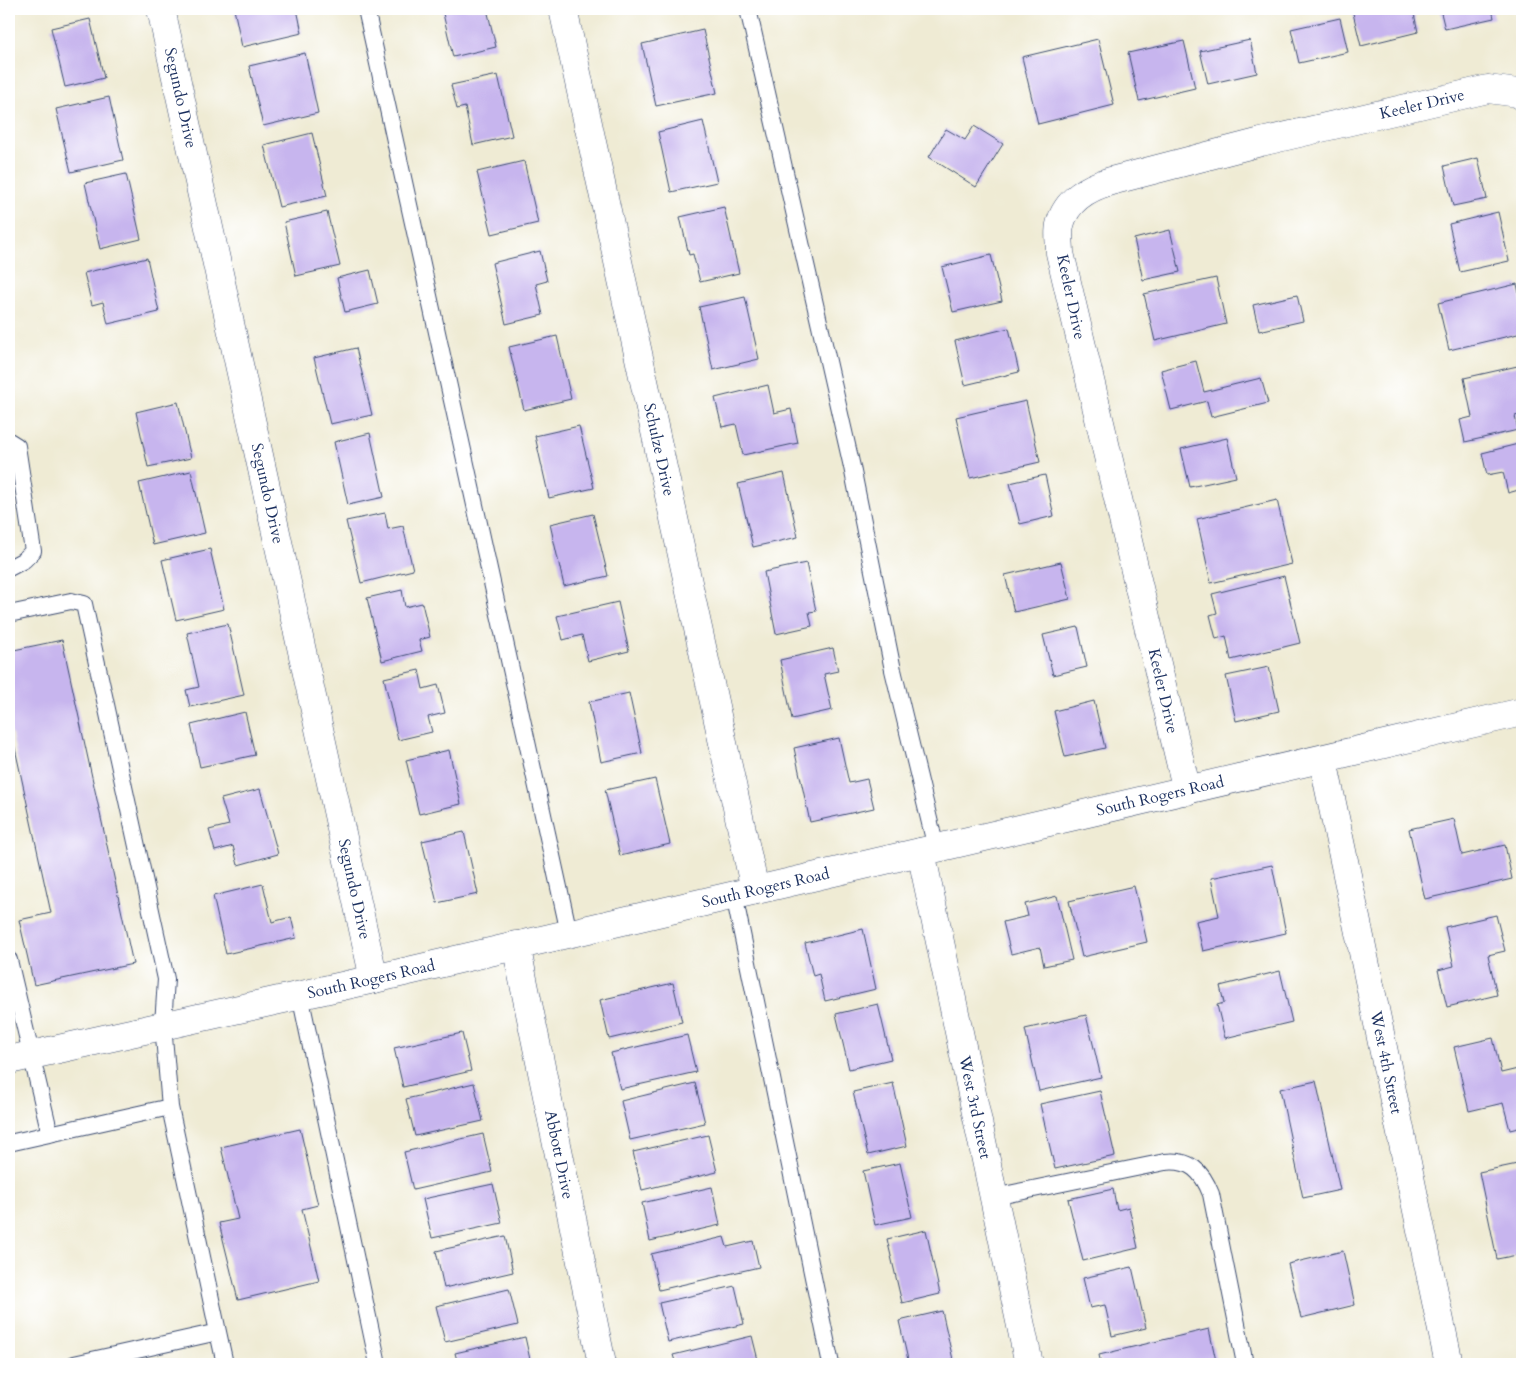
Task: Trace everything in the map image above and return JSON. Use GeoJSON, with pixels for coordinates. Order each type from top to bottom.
{"type":"FeatureCollection","features":[{"type":"Feature","properties":{"kind":"street","name":"Segundo Drive"},"geometry":{"type":"LineString","coordinates":[[161,9],[374,979]]}},
{"type":"Feature","properties":{"kind":"street","name":"Schulze Drive"},"geometry":{"type":"LineString","coordinates":[[562,9],[744,892]]}},
{"type":"Feature","properties":{"kind":"street","name":"Keeler Drive"},"geometry":{"type":"LineString","coordinates":[[1187,791],[1060,252],[1060,224],[1073,201],[1096,185],[1111,180],[1261,142],[1488,89],[1518,93],[1522,96]]}},
{"type":"Feature","properties":{"kind":"street","name":"South Rogers Road"},"geometry":{"type":"LineString","coordinates":[[19,1058],[374,979],[1522,712]]}},
{"type":"Feature","properties":{"kind":"street","name":"West 4th Street"},"geometry":{"type":"LineString","coordinates":[[1322,760],[1449,1364]]}},
{"type":"Feature","properties":{"kind":"street","name":"West 3rd Street"},"geometry":{"type":"LineString","coordinates":[[928,850],[994,1197],[1029,1364]]}},
{"type":"Feature","properties":{"kind":"street","name":"Abbott Drive"},"geometry":{"type":"LineString","coordinates":[[516,945],[602,1364]]}},
{"type":"Feature","properties":{"kind":"lane"},"geometry":{"type":"LineString","coordinates":[[366,9],[420,267],[513,673],[569,933]]}},
{"type":"Feature","properties":{"kind":"lane"},"geometry":{"type":"LineString","coordinates":[[748,9],[852,467],[928,850]]}},
{"type":"Feature","properties":{"kind":"lane"},"geometry":{"type":"LineString","coordinates":[[9,441],[17,446],[33,551],[24,560],[9,568]]}},
{"type":"Feature","properties":{"kind":"lane"},"geometry":{"type":"LineString","coordinates":[[9,614],[71,601],[84,604],[166,979],[162,1025],[170,1107],[225,1364]]}},
{"type":"Feature","properties":{"kind":"lane"},"geometry":{"type":"LineString","coordinates":[[744,892],[831,1364]]}},
{"type":"Feature","properties":{"kind":"lane"},"geometry":{"type":"LineString","coordinates":[[9,960],[19,1058],[50,1134]]}},
{"type":"Feature","properties":{"kind":"lane"},"geometry":{"type":"LineString","coordinates":[[300,995],[378,1364]]}},
{"type":"Feature","properties":{"kind":"lane"},"geometry":{"type":"LineString","coordinates":[[9,1143],[170,1107]]}},
{"type":"Feature","properties":{"kind":"lane"},"geometry":{"type":"LineString","coordinates":[[994,1197],[1165,1162],[1176,1161],[1194,1167],[1205,1180],[1210,1194],[1245,1364]]}},
{"type":"Feature","properties":{"kind":"lane"},"geometry":{"type":"LineString","coordinates":[[74,1364],[218,1332]]}},
{"type":"Feature","properties":{"kind":"building"},"geometry":{"type":"Polygon","coordinates":[[[234,9],[297,9],[302,33],[242,47],[234,9]]]}},
{"type":"Feature","properties":{"kind":"building"},"geometry":{"type":"Polygon","coordinates":[[[442,9],[487,9],[496,47],[453,57],[442,9]]]}},
{"type":"Feature","properties":{"kind":"building"},"geometry":{"type":"Polygon","coordinates":[[[1352,9],[1413,9],[1418,32],[1361,46],[1352,9]]]}},
{"type":"Feature","properties":{"kind":"building"},"geometry":{"type":"Polygon","coordinates":[[[1440,9],[1492,9],[1494,18],[1445,29],[1440,9]]]}},
{"type":"Feature","properties":{"kind":"building"},"geometry":{"type":"Polygon","coordinates":[[[1340,18],[1348,52],[1299,63],[1291,29],[1340,18]]]}},
{"type":"Feature","properties":{"kind":"building"},"geometry":{"type":"Polygon","coordinates":[[[90,19],[104,78],[65,87],[51,28],[90,19]]]}},
{"type":"Feature","properties":{"kind":"building"},"geometry":{"type":"Polygon","coordinates":[[[703,30],[717,93],[656,106],[642,44],[703,30]]]}},
{"type":"Feature","properties":{"kind":"building"},"geometry":{"type":"Polygon","coordinates":[[[1098,39],[1114,105],[1038,124],[1022,57],[1098,39]]]}},
{"type":"Feature","properties":{"kind":"building"},"geometry":{"type":"Polygon","coordinates":[[[1250,40],[1257,73],[1208,84],[1200,51],[1250,40]]]}},
{"type":"Feature","properties":{"kind":"building"},"geometry":{"type":"Polygon","coordinates":[[[1184,41],[1195,88],[1139,101],[1128,53],[1184,41]]]}},
{"type":"Feature","properties":{"kind":"building"},"geometry":{"type":"Polygon","coordinates":[[[305,53],[318,113],[263,126],[249,66],[305,53]]]}},
{"type":"Feature","properties":{"kind":"building"},"geometry":{"type":"Polygon","coordinates":[[[498,75],[512,136],[473,145],[465,107],[457,109],[451,85],[498,75]]]}},
{"type":"Feature","properties":{"kind":"building"},"geometry":{"type":"Polygon","coordinates":[[[109,97],[123,160],[71,172],[56,109],[109,97]]]}},
{"type":"Feature","properties":{"kind":"building"},"geometry":{"type":"Polygon","coordinates":[[[703,121],[717,182],[671,192],[658,132],[703,121]]]}},
{"type":"Feature","properties":{"kind":"building"},"geometry":{"type":"Polygon","coordinates":[[[974,126],[1003,144],[976,187],[929,157],[946,129],[965,140],[974,126]]]}},
{"type":"Feature","properties":{"kind":"building"},"geometry":{"type":"Polygon","coordinates":[[[312,133],[327,196],[279,207],[264,145],[312,133]]]}},
{"type":"Feature","properties":{"kind":"building"},"geometry":{"type":"Polygon","coordinates":[[[1478,158],[1487,199],[1453,206],[1444,166],[1478,158]]]}},
{"type":"Feature","properties":{"kind":"building"},"geometry":{"type":"Polygon","coordinates":[[[524,161],[538,223],[492,234],[477,172],[524,161]]]}},
{"type":"Feature","properties":{"kind":"building"},"geometry":{"type":"Polygon","coordinates":[[[126,174],[141,239],[100,249],[85,183],[126,174]]]}},
{"type":"Feature","properties":{"kind":"building"},"geometry":{"type":"Polygon","coordinates":[[[724,207],[739,273],[700,282],[693,254],[689,255],[680,217],[724,207]]]}},
{"type":"Feature","properties":{"kind":"building"},"geometry":{"type":"Polygon","coordinates":[[[327,212],[340,266],[296,276],[284,222],[327,212]]]}},
{"type":"Feature","properties":{"kind":"building"},"geometry":{"type":"Polygon","coordinates":[[[1498,212],[1509,261],[1460,272],[1449,224],[1498,212]]]}},
{"type":"Feature","properties":{"kind":"building"},"geometry":{"type":"Polygon","coordinates":[[[1170,230],[1180,272],[1143,280],[1134,239],[1170,230]]]}},
{"type":"Feature","properties":{"kind":"building"},"geometry":{"type":"Polygon","coordinates":[[[540,251],[547,281],[536,284],[543,315],[506,324],[492,263],[540,251]]]}},
{"type":"Feature","properties":{"kind":"building"},"geometry":{"type":"Polygon","coordinates":[[[991,255],[1002,301],[953,312],[942,267],[991,255]]]}},
{"type":"Feature","properties":{"kind":"building"},"geometry":{"type":"Polygon","coordinates":[[[147,258],[159,312],[108,324],[103,302],[92,305],[84,273],[147,258]]]}},
{"type":"Feature","properties":{"kind":"building"},"geometry":{"type":"Polygon","coordinates":[[[370,270],[378,304],[345,312],[337,278],[370,270]]]}},
{"type":"Feature","properties":{"kind":"building"},"geometry":{"type":"Polygon","coordinates":[[[1216,278],[1226,324],[1155,341],[1144,294],[1216,278]]]}},
{"type":"Feature","properties":{"kind":"building"},"geometry":{"type":"Polygon","coordinates":[[[1517,284],[1522,307],[1522,333],[1449,350],[1438,303],[1517,284]]]}},
{"type":"Feature","properties":{"kind":"building"},"geometry":{"type":"Polygon","coordinates":[[[1297,295],[1303,321],[1259,331],[1253,305],[1297,295]]]}},
{"type":"Feature","properties":{"kind":"building"},"geometry":{"type":"Polygon","coordinates":[[[745,297],[759,359],[713,370],[699,307],[745,297]]]}},
{"type":"Feature","properties":{"kind":"building"},"geometry":{"type":"Polygon","coordinates":[[[1009,328],[1019,372],[965,385],[955,341],[1009,328]]]}},
{"type":"Feature","properties":{"kind":"building"},"geometry":{"type":"Polygon","coordinates":[[[557,336],[571,399],[524,410],[509,347],[557,336]]]}},
{"type":"Feature","properties":{"kind":"building"},"geometry":{"type":"Polygon","coordinates":[[[356,348],[372,415],[330,424],[314,358],[356,348]]]}},
{"type":"Feature","properties":{"kind":"building"},"geometry":{"type":"Polygon","coordinates":[[[1196,361],[1204,392],[1261,378],[1268,403],[1211,417],[1207,401],[1171,410],[1161,370],[1196,361]]]}},
{"type":"Feature","properties":{"kind":"building"},"geometry":{"type":"Polygon","coordinates":[[[1522,365],[1522,414],[1515,416],[1518,430],[1465,442],[1460,420],[1472,417],[1464,378],[1522,365]]]}},
{"type":"Feature","properties":{"kind":"building"},"geometry":{"type":"Polygon","coordinates":[[[768,385],[774,413],[791,409],[798,443],[743,455],[736,424],[722,427],[715,398],[768,385]]]}},
{"type":"Feature","properties":{"kind":"building"},"geometry":{"type":"Polygon","coordinates":[[[1026,401],[1040,462],[970,478],[956,417],[1026,401]]]}},
{"type":"Feature","properties":{"kind":"building"},"geometry":{"type":"Polygon","coordinates":[[[178,402],[191,458],[148,467],[136,412],[178,402]]]}},
{"type":"Feature","properties":{"kind":"building"},"geometry":{"type":"Polygon","coordinates":[[[579,426],[594,488],[549,498],[535,436],[579,426]]]}},
{"type":"Feature","properties":{"kind":"building"},"geometry":{"type":"Polygon","coordinates":[[[370,433],[384,497],[348,505],[334,442],[370,433]]]}},
{"type":"Feature","properties":{"kind":"building"},"geometry":{"type":"Polygon","coordinates":[[[1227,438],[1236,477],[1190,487],[1181,449],[1227,438]]]}},
{"type":"Feature","properties":{"kind":"building"},"geometry":{"type":"Polygon","coordinates":[[[1522,443],[1522,489],[1508,493],[1503,472],[1487,475],[1482,453],[1522,443]]]}},
{"type":"Feature","properties":{"kind":"building"},"geometry":{"type":"Polygon","coordinates":[[[191,471],[205,533],[153,545],[139,483],[191,471]]]}},
{"type":"Feature","properties":{"kind":"building"},"geometry":{"type":"Polygon","coordinates":[[[784,473],[798,537],[753,547],[738,484],[784,473]]]}},
{"type":"Feature","properties":{"kind":"building"},"geometry":{"type":"Polygon","coordinates":[[[1045,475],[1054,516],[1020,524],[1010,483],[1045,475]]]}},
{"type":"Feature","properties":{"kind":"building"},"geometry":{"type":"Polygon","coordinates":[[[1277,500],[1292,564],[1211,583],[1197,519],[1277,500]]]}},
{"type":"Feature","properties":{"kind":"building"},"geometry":{"type":"Polygon","coordinates":[[[385,513],[388,529],[403,526],[413,570],[361,583],[346,521],[385,513]]]}},
{"type":"Feature","properties":{"kind":"building"},"geometry":{"type":"Polygon","coordinates":[[[593,514],[608,576],[564,586],[550,524],[593,514]]]}},
{"type":"Feature","properties":{"kind":"building"},"geometry":{"type":"Polygon","coordinates":[[[210,549],[224,609],[176,620],[162,560],[210,549]]]}},
{"type":"Feature","properties":{"kind":"building"},"geometry":{"type":"Polygon","coordinates":[[[1061,562],[1070,599],[1014,612],[1005,575],[1061,562]]]}},
{"type":"Feature","properties":{"kind":"building"},"geometry":{"type":"Polygon","coordinates":[[[806,563],[816,611],[809,612],[812,626],[776,634],[764,572],[806,563]]]}},
{"type":"Feature","properties":{"kind":"building"},"geometry":{"type":"Polygon","coordinates":[[[1284,576],[1300,643],[1231,660],[1226,636],[1216,639],[1210,615],[1217,613],[1212,594],[1284,576]]]}},
{"type":"Feature","properties":{"kind":"building"},"geometry":{"type":"Polygon","coordinates":[[[402,590],[405,607],[422,603],[430,637],[419,640],[422,651],[382,661],[367,598],[402,590]]]}},
{"type":"Feature","properties":{"kind":"building"},"geometry":{"type":"Polygon","coordinates":[[[618,602],[629,651],[588,661],[582,635],[563,640],[557,616],[618,602]]]}},
{"type":"Feature","properties":{"kind":"building"},"geometry":{"type":"Polygon","coordinates":[[[228,624],[244,695],[190,707],[186,690],[199,687],[187,633],[228,624]]]}},
{"type":"Feature","properties":{"kind":"building"},"geometry":{"type":"Polygon","coordinates":[[[1078,627],[1087,667],[1053,675],[1043,635],[1078,627]]]}},
{"type":"Feature","properties":{"kind":"building"},"geometry":{"type":"Polygon","coordinates":[[[62,640],[133,964],[34,985],[19,920],[51,913],[9,721],[9,651],[62,640]]]}},
{"type":"Feature","properties":{"kind":"building"},"geometry":{"type":"Polygon","coordinates":[[[833,648],[838,671],[824,674],[832,710],[792,719],[780,660],[833,648]]]}},
{"type":"Feature","properties":{"kind":"building"},"geometry":{"type":"Polygon","coordinates":[[[1269,667],[1279,711],[1236,721],[1226,676],[1269,667]]]}},
{"type":"Feature","properties":{"kind":"building"},"geometry":{"type":"Polygon","coordinates":[[[419,670],[423,689],[438,685],[445,713],[428,717],[432,732],[398,740],[384,678],[419,670]]]}},
{"type":"Feature","properties":{"kind":"building"},"geometry":{"type":"Polygon","coordinates":[[[629,693],[642,753],[601,762],[589,702],[629,693]]]}},
{"type":"Feature","properties":{"kind":"building"},"geometry":{"type":"Polygon","coordinates":[[[1094,701],[1105,748],[1065,757],[1054,711],[1094,701]]]}},
{"type":"Feature","properties":{"kind":"building"},"geometry":{"type":"Polygon","coordinates":[[[245,712],[255,755],[200,767],[191,725],[245,712]]]}},
{"type":"Feature","properties":{"kind":"building"},"geometry":{"type":"Polygon","coordinates":[[[839,738],[849,783],[867,779],[874,808],[810,822],[794,748],[839,738]]]}},
{"type":"Feature","properties":{"kind":"building"},"geometry":{"type":"Polygon","coordinates":[[[449,750],[461,804],[419,814],[406,760],[449,750]]]}},
{"type":"Feature","properties":{"kind":"building"},"geometry":{"type":"Polygon","coordinates":[[[655,779],[670,844],[620,856],[605,790],[655,779]]]}},
{"type":"Feature","properties":{"kind":"building"},"geometry":{"type":"Polygon","coordinates":[[[260,789],[278,854],[238,865],[233,846],[215,851],[209,830],[229,825],[221,799],[260,789]]]}},
{"type":"Feature","properties":{"kind":"building"},"geometry":{"type":"Polygon","coordinates":[[[1454,819],[1462,855],[1505,845],[1512,879],[1425,899],[1409,829],[1454,819]]]}},
{"type":"Feature","properties":{"kind":"building"},"geometry":{"type":"Polygon","coordinates":[[[464,832],[478,894],[437,903],[422,841],[464,832]]]}},
{"type":"Feature","properties":{"kind":"building"},"geometry":{"type":"Polygon","coordinates":[[[1272,865],[1286,933],[1203,951],[1196,921],[1219,916],[1211,878],[1272,865]]]}},
{"type":"Feature","properties":{"kind":"building"},"geometry":{"type":"Polygon","coordinates":[[[263,884],[272,922],[291,917],[296,938],[226,954],[213,896],[263,884]]]}},
{"type":"Feature","properties":{"kind":"building"},"geometry":{"type":"Polygon","coordinates":[[[1134,886],[1147,942],[1082,957],[1069,901],[1134,886]]]}},
{"type":"Feature","properties":{"kind":"building"},"geometry":{"type":"Polygon","coordinates":[[[1057,896],[1072,960],[1044,966],[1040,947],[1011,954],[1003,922],[1028,916],[1025,904],[1057,896]]]}},
{"type":"Feature","properties":{"kind":"building"},"geometry":{"type":"Polygon","coordinates":[[[1496,915],[1505,951],[1488,955],[1497,995],[1447,1007],[1438,970],[1454,966],[1445,927],[1496,915]]]}},
{"type":"Feature","properties":{"kind":"building"},"geometry":{"type":"Polygon","coordinates":[[[863,929],[876,989],[825,1001],[819,974],[813,976],[805,943],[863,929]]]}},
{"type":"Feature","properties":{"kind":"building"},"geometry":{"type":"Polygon","coordinates":[[[1280,971],[1292,1022],[1225,1038],[1217,1005],[1224,1003],[1220,986],[1280,971]]]}},
{"type":"Feature","properties":{"kind":"building"},"geometry":{"type":"Polygon","coordinates":[[[673,983],[682,1022],[609,1039],[600,1000],[673,983]]]}},
{"type":"Feature","properties":{"kind":"building"},"geometry":{"type":"Polygon","coordinates":[[[878,1004],[891,1059],[849,1069],[836,1014],[878,1004]]]}},
{"type":"Feature","properties":{"kind":"building"},"geometry":{"type":"Polygon","coordinates":[[[1086,1015],[1101,1077],[1039,1091],[1025,1029],[1086,1015]]]}},
{"type":"Feature","properties":{"kind":"building"},"geometry":{"type":"Polygon","coordinates":[[[462,1033],[471,1071],[403,1087],[394,1048],[462,1033]]]}},
{"type":"Feature","properties":{"kind":"building"},"geometry":{"type":"Polygon","coordinates":[[[687,1035],[696,1072],[620,1089],[611,1053],[687,1035]]]}},
{"type":"Feature","properties":{"kind":"building"},"geometry":{"type":"Polygon","coordinates":[[[1493,1038],[1501,1073],[1522,1068],[1522,1127],[1510,1130],[1503,1103],[1469,1111],[1454,1047],[1493,1038]]]}},
{"type":"Feature","properties":{"kind":"building"},"geometry":{"type":"Polygon","coordinates":[[[1316,1081],[1340,1190],[1303,1198],[1280,1089],[1316,1081]]]}},
{"type":"Feature","properties":{"kind":"building"},"geometry":{"type":"Polygon","coordinates":[[[474,1083],[483,1121],[415,1136],[406,1099],[474,1083]]]}},
{"type":"Feature","properties":{"kind":"building"},"geometry":{"type":"Polygon","coordinates":[[[695,1083],[705,1123],[630,1140],[621,1101],[695,1083]]]}},
{"type":"Feature","properties":{"kind":"building"},"geometry":{"type":"Polygon","coordinates":[[[893,1083],[907,1146],[868,1155],[853,1092],[893,1083]]]}},
{"type":"Feature","properties":{"kind":"building"},"geometry":{"type":"Polygon","coordinates":[[[1100,1091],[1115,1156],[1055,1169],[1040,1104],[1100,1091]]]}},
{"type":"Feature","properties":{"kind":"building"},"geometry":{"type":"Polygon","coordinates":[[[300,1129],[318,1205],[302,1209],[319,1281],[238,1300],[219,1223],[238,1219],[221,1147],[300,1129]]]}},
{"type":"Feature","properties":{"kind":"building"},"geometry":{"type":"Polygon","coordinates":[[[483,1134],[492,1172],[413,1190],[404,1152],[483,1134]]]}},
{"type":"Feature","properties":{"kind":"building"},"geometry":{"type":"Polygon","coordinates":[[[708,1135],[717,1172],[642,1190],[633,1152],[708,1135]]]}},
{"type":"Feature","properties":{"kind":"building"},"geometry":{"type":"Polygon","coordinates":[[[900,1163],[912,1217],[875,1225],[863,1171],[900,1163]]]}},
{"type":"Feature","properties":{"kind":"building"},"geometry":{"type":"Polygon","coordinates":[[[1522,1163],[1522,1254],[1497,1259],[1479,1172],[1522,1163]]]}},
{"type":"Feature","properties":{"kind":"building"},"geometry":{"type":"Polygon","coordinates":[[[493,1184],[502,1223],[432,1238],[423,1199],[493,1184]]]}},
{"type":"Feature","properties":{"kind":"building"},"geometry":{"type":"Polygon","coordinates":[[[712,1187],[720,1225],[650,1241],[642,1203],[712,1187]]]}},
{"type":"Feature","properties":{"kind":"building"},"geometry":{"type":"Polygon","coordinates":[[[1113,1189],[1117,1210],[1129,1207],[1138,1248],[1083,1261],[1068,1199],[1113,1189]]]}},
{"type":"Feature","properties":{"kind":"building"},"geometry":{"type":"Polygon","coordinates":[[[926,1230],[940,1294],[902,1303],[887,1239],[926,1230]]]}},
{"type":"Feature","properties":{"kind":"building"},"geometry":{"type":"Polygon","coordinates":[[[505,1236],[513,1272],[444,1288],[436,1251],[505,1236]]]}},
{"type":"Feature","properties":{"kind":"building"},"geometry":{"type":"Polygon","coordinates":[[[724,1237],[727,1247],[753,1241],[759,1267],[659,1290],[651,1254],[724,1237]]]}},
{"type":"Feature","properties":{"kind":"building"},"geometry":{"type":"Polygon","coordinates":[[[1343,1251],[1355,1305],[1301,1318],[1288,1264],[1343,1251]]]}},
{"type":"Feature","properties":{"kind":"building"},"geometry":{"type":"Polygon","coordinates":[[[1132,1267],[1146,1328],[1112,1336],[1105,1305],[1090,1308],[1083,1278],[1132,1267]]]}},
{"type":"Feature","properties":{"kind":"building"},"geometry":{"type":"Polygon","coordinates":[[[735,1286],[744,1324],[668,1342],[659,1303],[735,1286]]]}},
{"type":"Feature","properties":{"kind":"building"},"geometry":{"type":"Polygon","coordinates":[[[509,1289],[518,1325],[445,1342],[436,1306],[509,1289]]]}},
{"type":"Feature","properties":{"kind":"building"},"geometry":{"type":"Polygon","coordinates":[[[942,1311],[954,1364],[909,1364],[899,1321],[942,1311]]]}},
{"type":"Feature","properties":{"kind":"building"},"geometry":{"type":"Polygon","coordinates":[[[1209,1329],[1216,1361],[1201,1364],[1101,1364],[1099,1355],[1209,1329]]]}},
{"type":"Feature","properties":{"kind":"building"},"geometry":{"type":"Polygon","coordinates":[[[752,1336],[759,1364],[676,1364],[673,1355],[752,1336]]]}},
{"type":"Feature","properties":{"kind":"building"},"geometry":{"type":"Polygon","coordinates":[[[525,1337],[531,1364],[458,1364],[455,1353],[525,1337]]]}}]}
